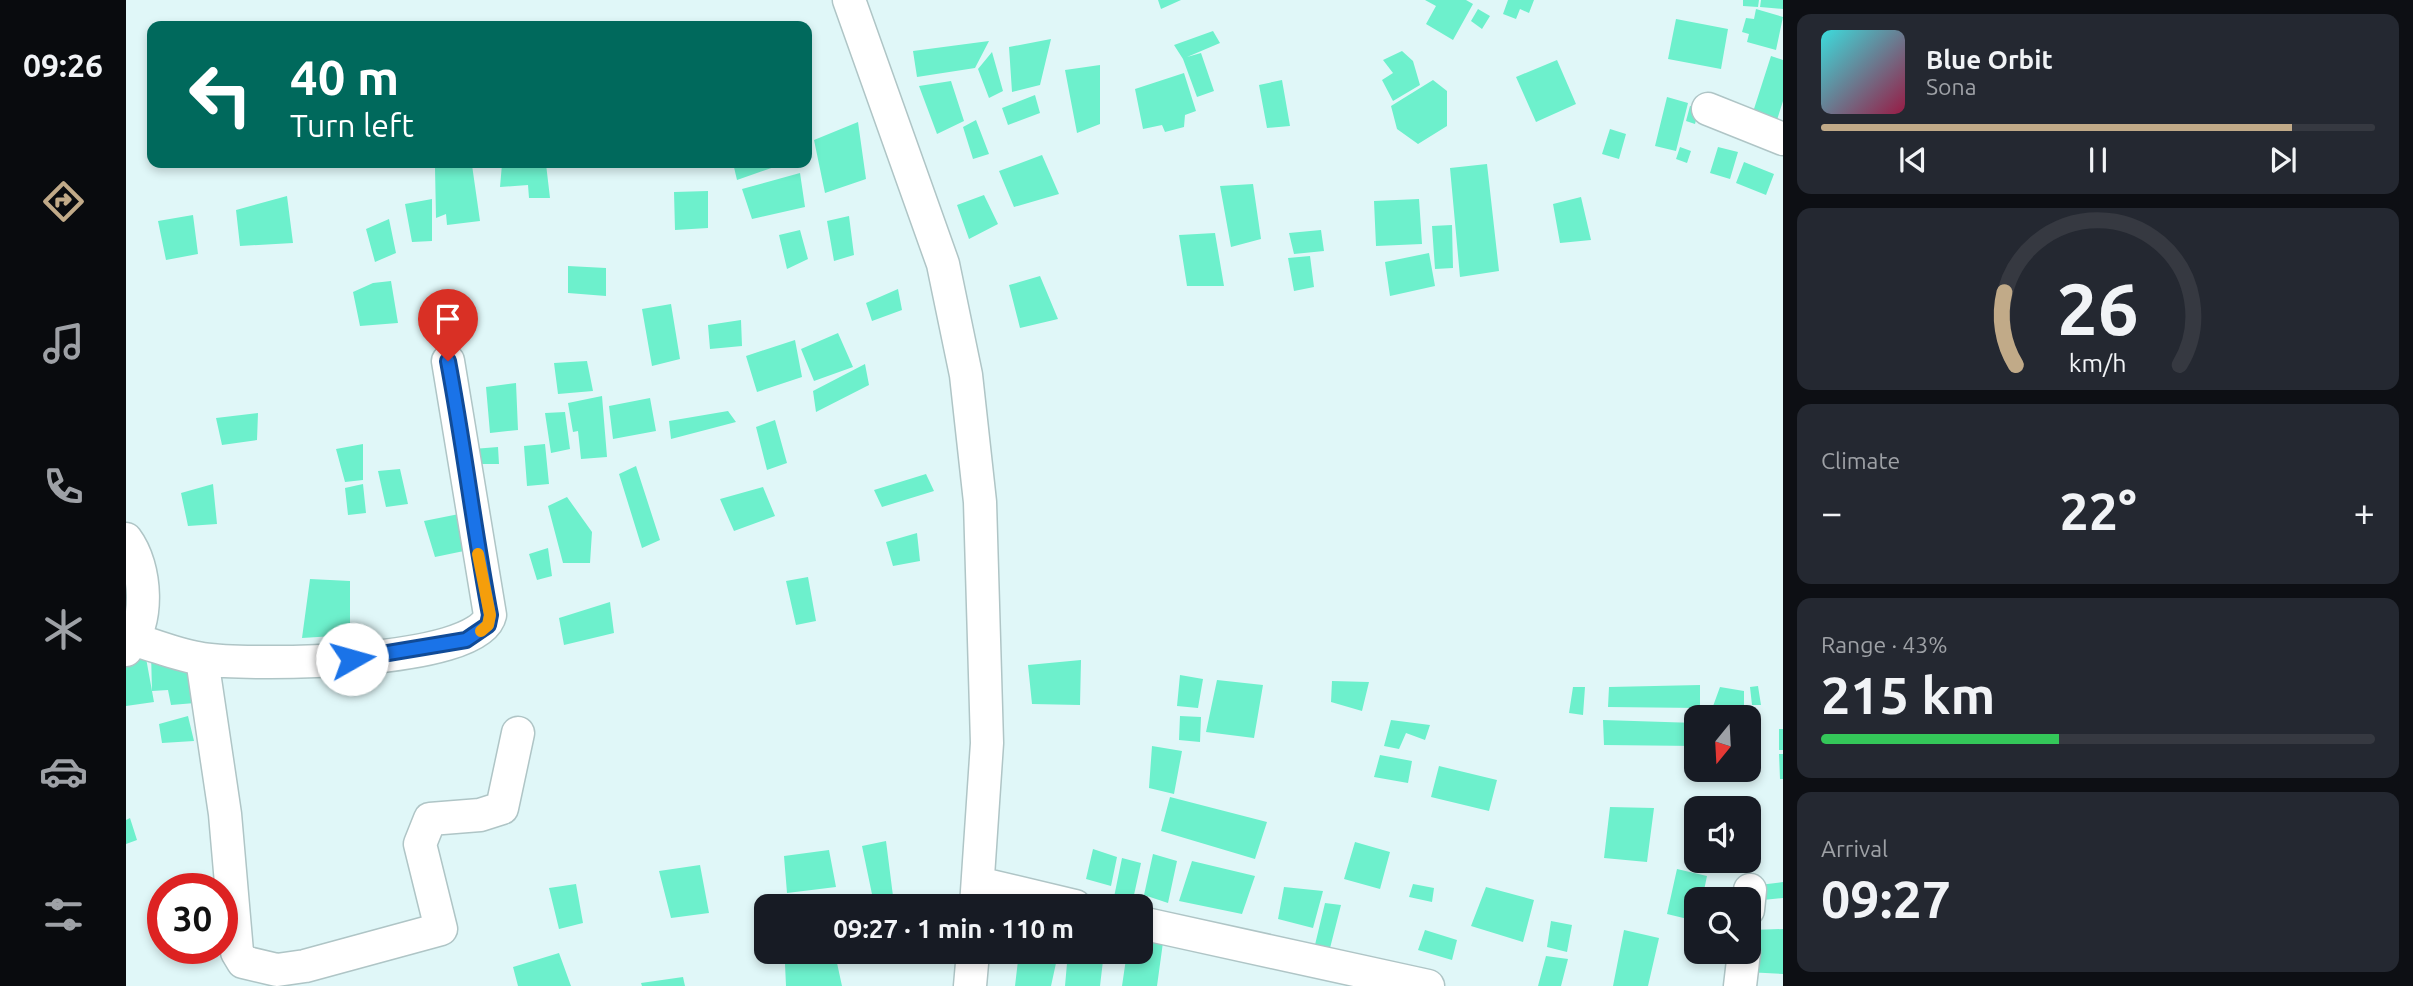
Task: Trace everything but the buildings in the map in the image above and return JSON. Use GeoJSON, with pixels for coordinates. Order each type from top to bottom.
{"type":"FeatureCollection","features":[{"type":"Feature","properties":{"kind":"street"},"geometry":{"type":"LineString","coordinates":[[849,0],[943,264],[967,375],[980,502],[987,743],[977,894]]}},
{"type":"Feature","properties":{"kind":"street"},"geometry":{"type":"LineString","coordinates":[[1708,110],[1783,139]]}},
{"type":"Feature","properties":{"kind":"street"},"geometry":{"type":"LineString","coordinates":[[126,539],[135,551],[143,597],[131,645],[202,659],[306,664],[376,657],[466,640],[488,625],[490,615],[473,525],[471,483],[448,361]]}},
{"type":"Feature","properties":{"kind":"street"},"geometry":{"type":"LineString","coordinates":[[202,659],[225,814],[237,952],[243,962],[257,967],[277,970],[305,966],[441,929],[420,844],[430,819],[480,815],[502,808],[518,733]]}},
{"type":"Feature","properties":{"kind":"street"},"geometry":{"type":"LineString","coordinates":[[1153,926],[1428,986]]}},
{"type":"Feature","properties":{"kind":"street"},"geometry":{"type":"LineString","coordinates":[[970,986],[972,964]]}},
{"type":"Feature","properties":{"kind":"street"},"geometry":{"type":"LineString","coordinates":[[1740,986],[1743,964]]}},
{"type":"Feature","properties":{"kind":"slow traffic"},"geometry":{"type":"LineString","coordinates":[[478,554],[490,615],[488,625],[481,631]]}},
{"type":"Feature","properties":{"kind":"route"},"geometry":{"type":"LineString","coordinates":[[352,659],[466,640],[488,625],[490,615],[473,525],[471,483],[448,361]]}}]}
